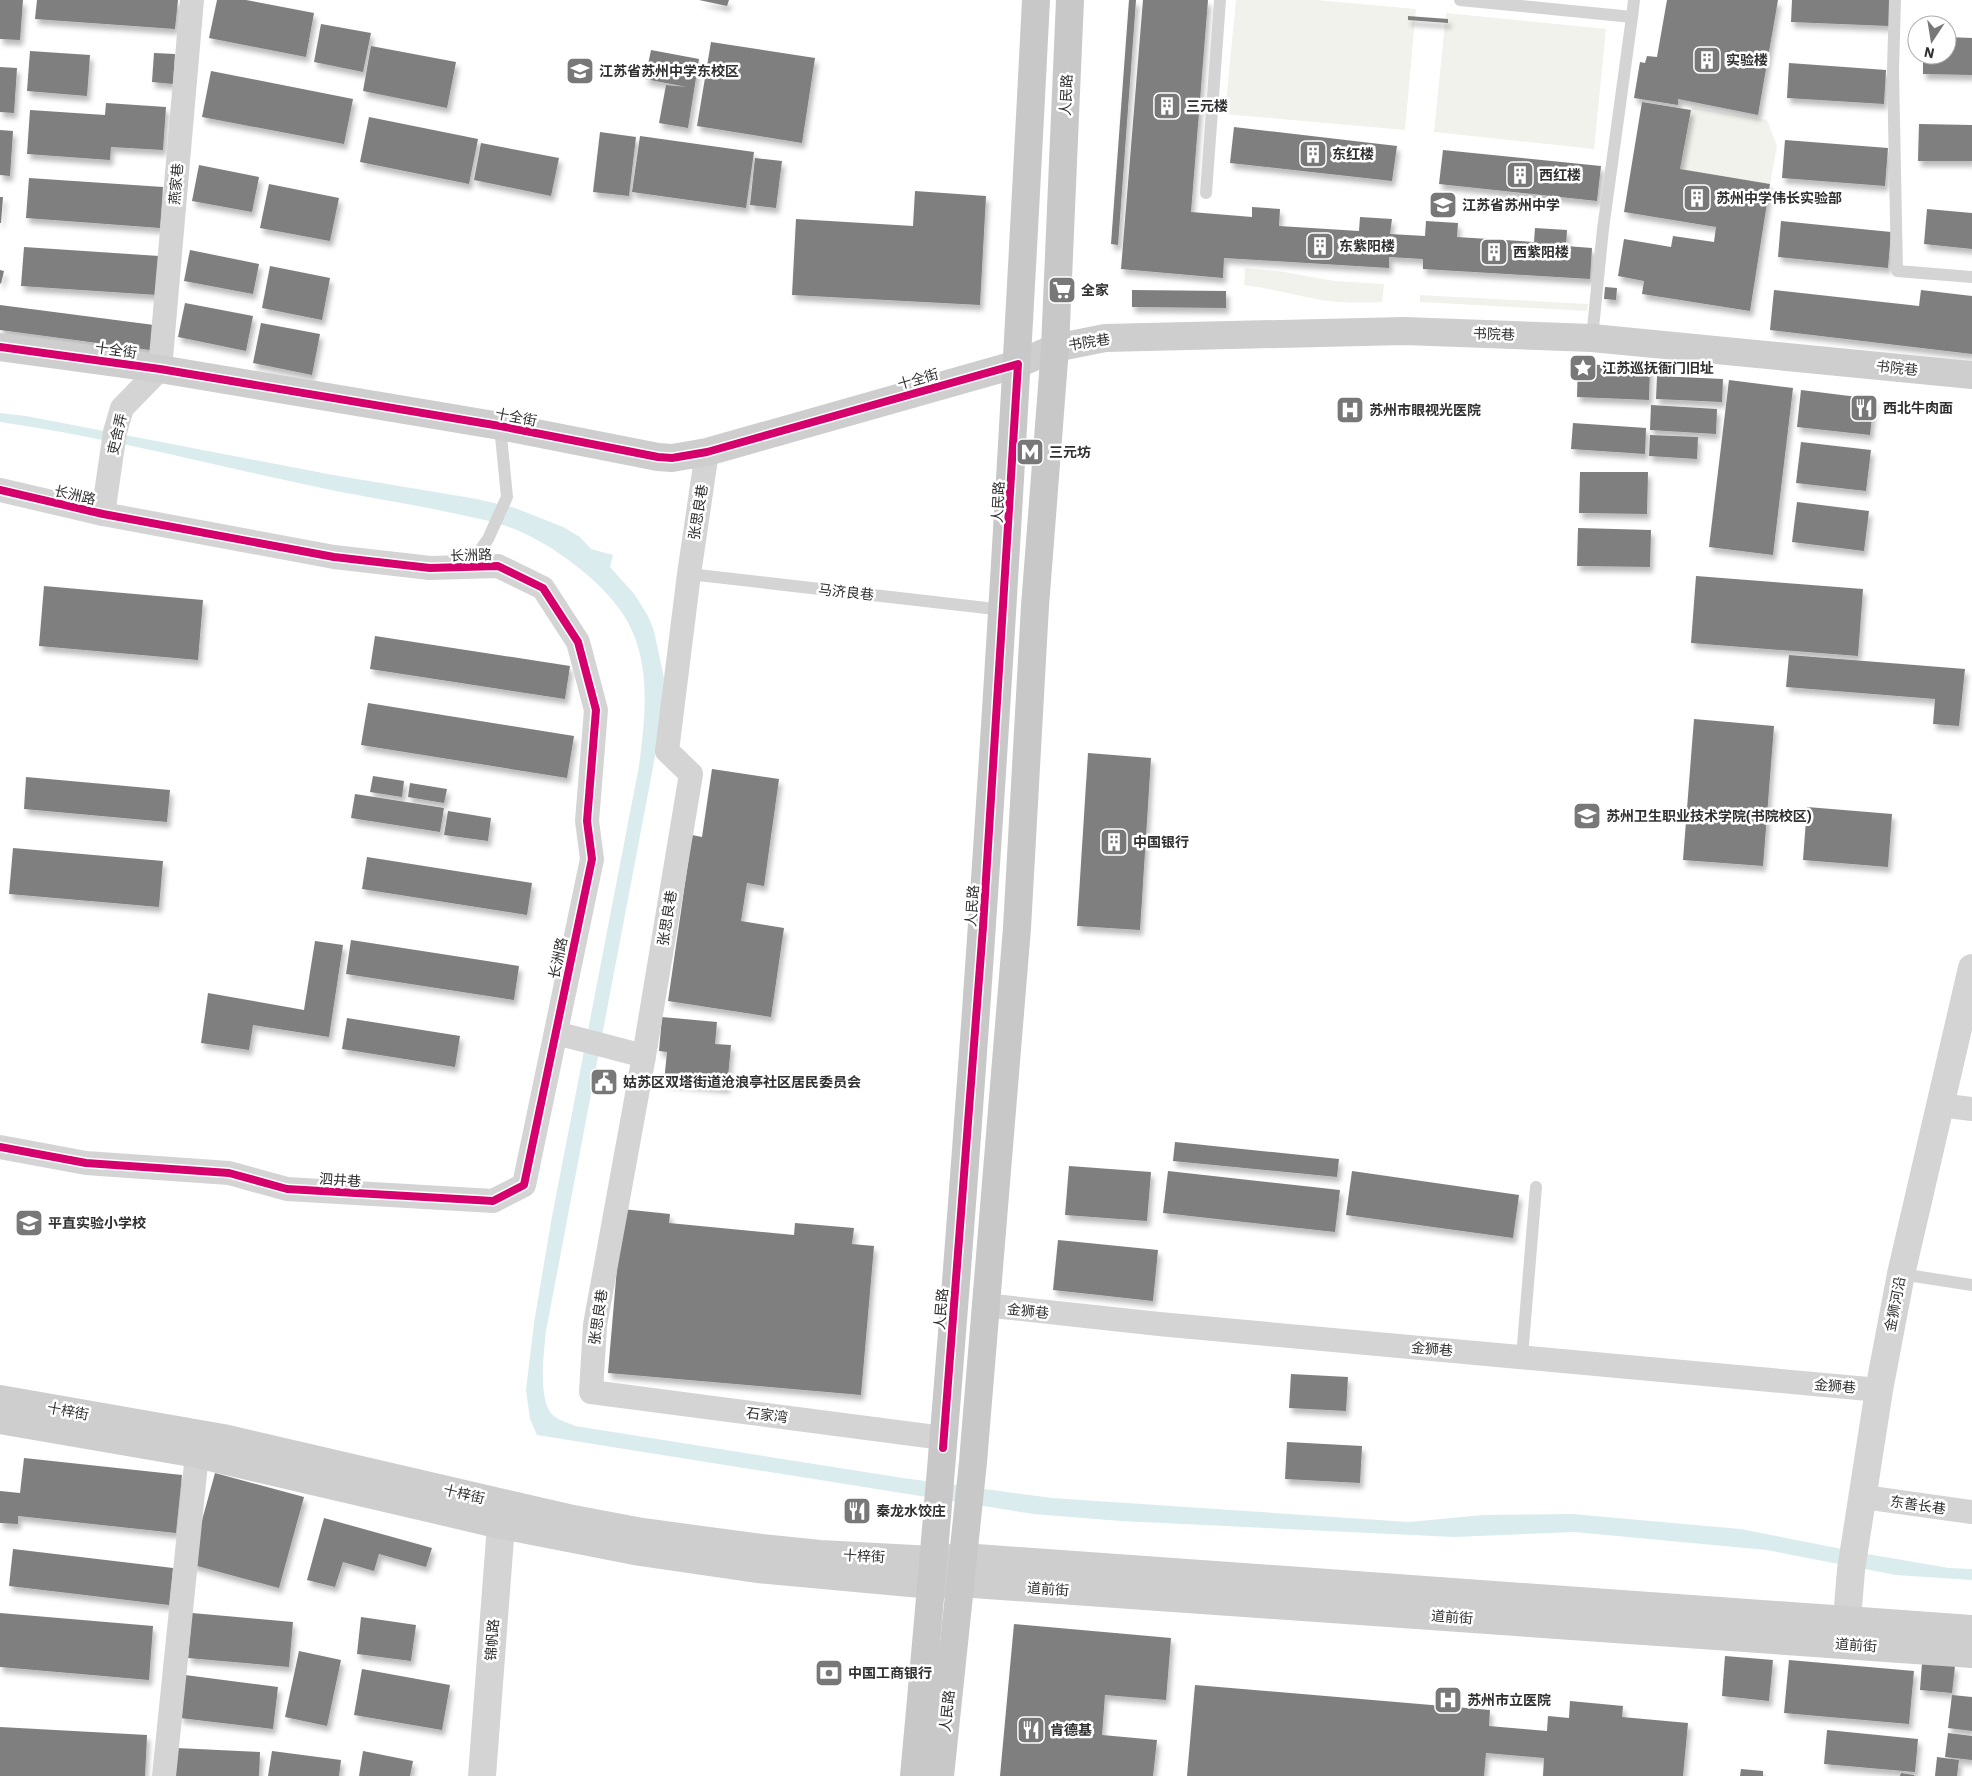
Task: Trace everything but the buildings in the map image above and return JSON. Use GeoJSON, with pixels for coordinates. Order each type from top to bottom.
{"type":"FeatureCollection","features":[{"type":"Feature","properties":{"kind":"main road","name":"人民路"},"geometry":{"type":"LineString","coordinates":[[914,1776],[933,1572],[983,927],[1004,610],[1036,0]]}},
{"type":"Feature","properties":{"kind":"main road","name":"人民路"},"geometry":{"type":"LineString","coordinates":[[940,1776],[973,1462],[984,1306],[1017,922],[1035,606],[1055,348],[1070,0]]}},
{"type":"Feature","properties":{"kind":"main road","name":"书院巷"},"geometry":{"type":"LineString","coordinates":[[1018,364],[1055,348],[1105,338],[1404,331],[1592,338],[1972,375]]}},
{"type":"Feature","properties":{"kind":"main road","name":"十全街"},"geometry":{"type":"LineString","coordinates":[[0,347],[160,369],[500,426],[658,458],[672,458],[707,452],[1018,364]]}},
{"type":"Feature","properties":{"kind":"main road","name":"十梓街"},"geometry":{"type":"LineString","coordinates":[[0,1399],[223,1438],[503,1514]]}},
{"type":"Feature","properties":{"kind":"main road","name":"十梓街"},"geometry":{"type":"LineString","coordinates":[[0,1420],[198,1454],[503,1514],[568,1518],[697,1540],[820,1554],[933,1572]]}},
{"type":"Feature","properties":{"kind":"main road","name":"道前街"},"geometry":{"type":"LineString","coordinates":[[933,1572],[961,1570],[1846,1632],[1972,1629]]}},
{"type":"Feature","properties":{"kind":"main road","name":"道前街"},"geometry":{"type":"LineString","coordinates":[[1846,1632],[1972,1654]]}},
{"type":"Feature","properties":{"kind":"street","name":"燕家巷"},"geometry":{"type":"LineString","coordinates":[[160,369],[192,0]]}},
{"type":"Feature","properties":{"kind":"street","name":"吏舍弄"},"geometry":{"type":"LineString","coordinates":[[103,514],[114,432],[122,408],[160,369]]}},
{"type":"Feature","properties":{"kind":"street","name":"张思良巷"},"geometry":{"type":"LineString","coordinates":[[591,1392],[595,1324],[644,1056],[691,774],[667,751],[689,574],[707,452]]}},
{"type":"Feature","properties":{"kind":"street","name":"长洲路"},"geometry":{"type":"LineString","coordinates":[[0,490],[103,514],[334,557],[430,568],[498,566],[543,588],[578,642],[596,710],[587,821],[592,859],[567,1035]]}},
{"type":"Feature","properties":{"kind":"street","name":"金狮河沿"},"geometry":{"type":"LineString","coordinates":[[1846,1632],[1853,1558],[1864,1497],[1879,1390],[1901,1274],[1972,968]]}},
{"type":"Feature","properties":{"kind":"street"},"geometry":{"type":"LineString","coordinates":[[567,1035],[644,1056]]}},
{"type":"Feature","properties":{"kind":"street","name":"泗井巷"},"geometry":{"type":"LineString","coordinates":[[0,1147],[86,1163],[229,1173],[288,1189],[493,1201],[524,1185],[567,1035]]}},
{"type":"Feature","properties":{"kind":"street"},"geometry":{"type":"LineString","coordinates":[[1940,1105],[1972,1109]]}},
{"type":"Feature","properties":{"kind":"street","name":"金狮巷"},"geometry":{"type":"LineString","coordinates":[[984,1306],[1879,1390]]}},
{"type":"Feature","properties":{"kind":"street","name":"石家湾"},"geometry":{"type":"LineString","coordinates":[[591,1392],[943,1443]]}},
{"type":"Feature","properties":{"kind":"street"},"geometry":{"type":"LineString","coordinates":[[164,1776],[198,1454]]}},
{"type":"Feature","properties":{"kind":"street","name":"东善长巷"},"geometry":{"type":"LineString","coordinates":[[1864,1497],[1972,1512]]}},
{"type":"Feature","properties":{"kind":"street","name":"锦帆路"},"geometry":{"type":"LineString","coordinates":[[482,1776],[503,1514]]}},
{"type":"Feature","properties":{"kind":"lane"},"geometry":{"type":"LineString","coordinates":[[1206,193],[1220,0]]}},
{"type":"Feature","properties":{"kind":"lane"},"geometry":{"type":"LineString","coordinates":[[1460,0],[1632,17]]}},
{"type":"Feature","properties":{"kind":"lane"},"geometry":{"type":"LineString","coordinates":[[1592,338],[1603,230],[1634,0]]}},
{"type":"Feature","properties":{"kind":"lane"},"geometry":{"type":"LineString","coordinates":[[1895,0],[1893,70],[1897,271],[1972,277]]}},
{"type":"Feature","properties":{"kind":"lane"},"geometry":{"type":"LineString","coordinates":[[468,567],[488,539],[507,497],[500,426]]}},
{"type":"Feature","properties":{"kind":"lane","name":"马济良巷"},"geometry":{"type":"LineString","coordinates":[[689,574],[1004,610]]}},
{"type":"Feature","properties":{"kind":"lane"},"geometry":{"type":"LineString","coordinates":[[1522,1357],[1536,1187]]}},
{"type":"Feature","properties":{"kind":"lane"},"geometry":{"type":"LineString","coordinates":[[1901,1274],[1972,1285]]}},
{"type":"Feature","properties":{"kind":"shaded area"},"geometry":{"type":"Polygon","coordinates":[[[1236,0],[1316,0],[1416,9],[1405,130],[1225,114],[1236,0]]]}},
{"type":"Feature","properties":{"kind":"shaded area"},"geometry":{"type":"Polygon","coordinates":[[[1446,13],[1606,29],[1594,149],[1434,132],[1446,13]]]}},
{"type":"Feature","properties":{"kind":"shaded area"},"geometry":{"type":"Polygon","coordinates":[[[1692,107],[1767,120],[1777,146],[1770,184],[1680,169],[1692,107]]]}},
{"type":"Feature","properties":{"kind":"shaded area"},"geometry":{"type":"Polygon","coordinates":[[[1245,268],[1284,272],[1334,281],[1384,284],[1382,302],[1329,301],[1244,285],[1245,268]]]}},
{"type":"Feature","properties":{"kind":"shaded area"},"geometry":{"type":"Polygon","coordinates":[[[1420,295],[1588,304],[1587,311],[1420,302],[1420,295]]]}},
{"type":"Feature","properties":{"kind":"shaded area"},"geometry":{"type":"Polygon","coordinates":[[[0,413],[26,416],[333,475],[477,499],[515,508],[563,527],[580,537],[591,549],[613,555],[610,567],[635,595],[648,616],[654,631],[664,678],[657,746],[546,1331],[543,1374],[544,1396],[551,1413],[559,1419],[575,1426],[903,1478],[1052,1498],[1409,1522],[1483,1515],[1572,1514],[1740,1529],[1873,1555],[1949,1568],[1972,1569],[1972,1580],[1896,1575],[1767,1550],[1574,1532],[1454,1537],[1121,1521],[1033,1514],[537,1435],[530,1419],[526,1390],[534,1323],[551,1222],[642,746],[645,704],[642,663],[629,625],[608,595],[583,571],[554,550],[523,533],[503,525],[84,436],[0,422],[0,413]]]}},
{"type":"Feature","properties":{"kind":"cycle path"},"geometry":{"type":"LineString","coordinates":[[0,347],[160,369],[500,426],[658,457],[672,458],[707,452],[1018,364],[983,927],[943,1448]]}},
{"type":"Feature","properties":{"kind":"cycle path"},"geometry":{"type":"LineString","coordinates":[[0,490],[103,514],[334,557],[430,568],[498,566],[543,588],[578,642],[596,710],[587,821],[592,859],[524,1185],[493,1201],[287,1189],[229,1173],[86,1163],[0,1147]]}},
{"type":"Feature","properties":{"kind":"place","name":"实验楼"},"geometry":{"type":"Point","coordinates":[1707,60]}},
{"type":"Feature","properties":{"kind":"place","name":"江苏省苏州中学东校区"},"geometry":{"type":"Point","coordinates":[580,71]}},
{"type":"Feature","properties":{"kind":"place","name":"三元楼"},"geometry":{"type":"Point","coordinates":[1167,106]}},
{"type":"Feature","properties":{"kind":"place","name":"东红楼"},"geometry":{"type":"Point","coordinates":[1313,154]}},
{"type":"Feature","properties":{"kind":"place","name":"西红楼"},"geometry":{"type":"Point","coordinates":[1520,175]}},
{"type":"Feature","properties":{"kind":"place","name":"苏州中学伟长实验部"},"geometry":{"type":"Point","coordinates":[1697,198]}},
{"type":"Feature","properties":{"kind":"place","name":"江苏省苏州中学"},"geometry":{"type":"Point","coordinates":[1443,205]}},
{"type":"Feature","properties":{"kind":"place","name":"东紫阳楼"},"geometry":{"type":"Point","coordinates":[1320,246]}},
{"type":"Feature","properties":{"kind":"place","name":"西紫阳楼"},"geometry":{"type":"Point","coordinates":[1494,252]}},
{"type":"Feature","properties":{"kind":"place","name":"全家"},"geometry":{"type":"Point","coordinates":[1062,290]}},
{"type":"Feature","properties":{"kind":"place","name":"江苏巡抚衙门旧址"},"geometry":{"type":"Point","coordinates":[1583,368]}},
{"type":"Feature","properties":{"kind":"place","name":"西北牛肉面"},"geometry":{"type":"Point","coordinates":[1864,408]}},
{"type":"Feature","properties":{"kind":"place","name":"苏州市眼视光医院"},"geometry":{"type":"Point","coordinates":[1350,410]}},
{"type":"Feature","properties":{"kind":"place","name":"三元坊"},"geometry":{"type":"Point","coordinates":[1030,452]}},
{"type":"Feature","properties":{"kind":"place","name":"苏州卫生职业技术学院(书院校区)"},"geometry":{"type":"Point","coordinates":[1587,816]}},
{"type":"Feature","properties":{"kind":"place","name":"中国银行"},"geometry":{"type":"Point","coordinates":[1114,842]}},
{"type":"Feature","properties":{"kind":"place","name":"姑苏区双塔街道沧浪亭社区居民委员会"},"geometry":{"type":"Point","coordinates":[604,1082]}},
{"type":"Feature","properties":{"kind":"place","name":"平直实验小学校"},"geometry":{"type":"Point","coordinates":[29,1223]}},
{"type":"Feature","properties":{"kind":"place","name":"秦龙水饺庄"},"geometry":{"type":"Point","coordinates":[857,1511]}},
{"type":"Feature","properties":{"kind":"place","name":"中国工商银行"},"geometry":{"type":"Point","coordinates":[829,1673]}},
{"type":"Feature","properties":{"kind":"place","name":"苏州市立医院"},"geometry":{"type":"Point","coordinates":[1448,1700]}},
{"type":"Feature","properties":{"kind":"place","name":"肯德基"},"geometry":{"type":"Point","coordinates":[1031,1730]}}]}
